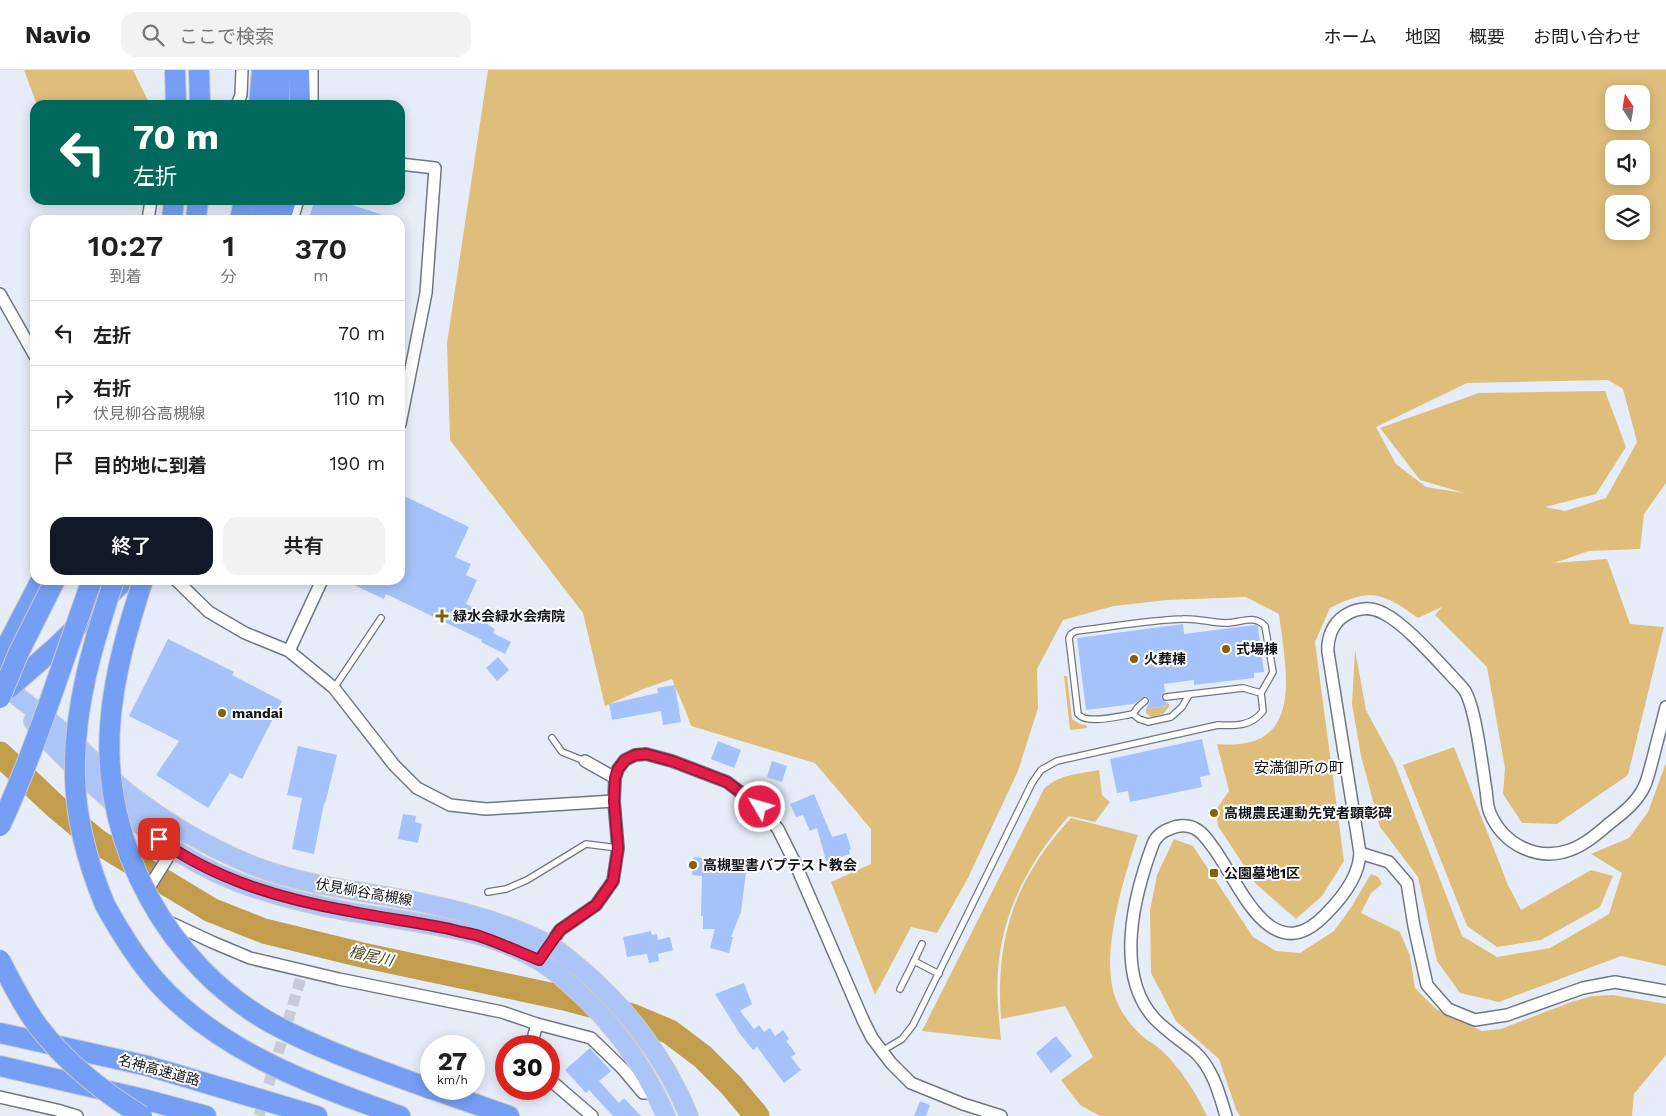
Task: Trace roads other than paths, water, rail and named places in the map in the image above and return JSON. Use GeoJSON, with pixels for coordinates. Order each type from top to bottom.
{"type":"FeatureCollection","features":[{"type":"Feature","properties":{"kind":"highway"},"geometry":{"type":"LineString","coordinates":[[175,70],[176,100]]}},
{"type":"Feature","properties":{"kind":"highway"},"geometry":{"type":"LineString","coordinates":[[199,70],[200,100]]}},
{"type":"Feature","properties":{"kind":"highway"},"geometry":{"type":"LineString","coordinates":[[262,100],[280,70]]}},
{"type":"Feature","properties":{"kind":"highway"},"geometry":{"type":"LineString","coordinates":[[278,100],[280,70]]}},
{"type":"Feature","properties":{"kind":"highway"},"geometry":{"type":"LineString","coordinates":[[280,70],[297,100]]}},
{"type":"Feature","properties":{"kind":"highway"},"geometry":{"type":"LineString","coordinates":[[0,658],[38,585]]}},
{"type":"Feature","properties":{"kind":"highway"},"geometry":{"type":"LineString","coordinates":[[3,690],[53,585]]}},
{"type":"Feature","properties":{"kind":"highway"},"geometry":{"type":"LineString","coordinates":[[3,690],[52,638],[89,585]]}},
{"type":"Feature","properties":{"kind":"highway"},"geometry":{"type":"LineString","coordinates":[[0,826],[13,798],[91,585]]}},
{"type":"Feature","properties":{"kind":"highway"},"geometry":{"type":"LineString","coordinates":[[112,585],[99,627],[80,705],[76,740],[75,777],[84,842],[92,872],[105,905],[136,956],[157,982],[204,1025],[235,1046],[294,1075],[400,1116]]}},
{"type":"Feature","properties":{"kind":"highway"},"geometry":{"type":"LineString","coordinates":[[3,690],[56,647],[120,585]]}},
{"type":"Feature","properties":{"kind":"highway"},"geometry":{"type":"LineString","coordinates":[[142,585],[115,687],[110,728],[111,770],[117,812],[126,849],[140,884],[162,920],[185,950],[209,977],[239,1002],[270,1022],[307,1042],[420,1085]]}},
{"type":"Feature","properties":{"kind":"highway"},"geometry":{"type":"LineString","coordinates":[[0,960],[15,990],[38,1026],[70,1062],[116,1100],[142,1116]]}},
{"type":"Feature","properties":{"kind":"highway","name":"名神高速道路"},"geometry":{"type":"LineString","coordinates":[[0,1033],[148,1066],[317,1116]]}},
{"type":"Feature","properties":{"kind":"highway"},"geometry":{"type":"LineString","coordinates":[[0,1066],[143,1099],[206,1116]]}},
{"type":"Feature","properties":{"kind":"highway"},"geometry":{"type":"LineString","coordinates":[[463,1100],[509,1116]]}},
{"type":"Feature","properties":{"kind":"main road","name":"伏見柳谷高槻線"},"geometry":{"type":"LineString","coordinates":[[3,690],[48,741],[117,808],[171,853],[236,881],[285,898],[349,912],[410,921],[478,935],[539,960],[560,976],[603,1016],[623,1040],[655,1092],[666,1116]]}},
{"type":"Feature","properties":{"kind":"main road","name":"伏見柳谷高槻線"},"geometry":{"type":"LineString","coordinates":[[3,690],[58,728],[128,793],[213,848],[251,864],[298,880],[419,902],[489,919],[549,945],[595,980],[622,1009],[647,1040],[667,1071],[689,1116]]}},
{"type":"Feature","properties":{"kind":"street"},"geometry":{"type":"LineString","coordinates":[[239,100],[242,70]]}},
{"type":"Feature","properties":{"kind":"street"},"geometry":{"type":"LineString","coordinates":[[312,70],[312,100]]}},
{"type":"Feature","properties":{"kind":"street"},"geometry":{"type":"LineString","coordinates":[[405,165],[436,168],[426,293],[405,399]]}},
{"type":"Feature","properties":{"kind":"street"},"geometry":{"type":"LineString","coordinates":[[0,294],[30,347]]}},
{"type":"Feature","properties":{"kind":"street"},"geometry":{"type":"LineString","coordinates":[[181,585],[209,612],[245,632],[289,651],[334,688],[394,765],[418,788],[450,804],[486,809],[614,801]]}},
{"type":"Feature","properties":{"kind":"street"},"geometry":{"type":"LineString","coordinates":[[289,651],[320,585]]}},
{"type":"Feature","properties":{"kind":"street"},"geometry":{"type":"LineString","coordinates":[[1226,1116],[1218,1088],[1210,1073],[1196,1054],[1155,1018],[1145,1006],[1137,990],[1132,969],[1130,946],[1136,905],[1146,862],[1155,839],[1164,831],[1174,827],[1194,828],[1202,833],[1261,919],[1273,928],[1294,935],[1325,916],[1341,896],[1360,864],[1360,853],[1328,652],[1330,635],[1341,617],[1361,609],[1384,613],[1428,650],[1465,691],[1472,712],[1489,811],[1500,831],[1518,846],[1540,854],[1558,854],[1572,850],[1585,843],[1627,810],[1644,788],[1666,707]]}},
{"type":"Feature","properties":{"kind":"street"},"geometry":{"type":"LineString","coordinates":[[539,960],[560,930],[596,905],[613,881],[618,848],[614,801],[615,778],[618,769],[625,760],[635,755],[646,754],[672,761],[727,782],[760,807],[778,830],[795,863],[863,1020],[872,1038],[891,1064],[911,1083],[1001,1116]]}},
{"type":"Feature","properties":{"kind":"street"},"geometry":{"type":"LineString","coordinates":[[585,761],[615,778]]}},
{"type":"Feature","properties":{"kind":"street"},"geometry":{"type":"LineString","coordinates":[[171,853],[142,898],[143,905],[174,925],[250,958],[339,979],[502,1012],[537,1024],[591,1038],[622,1068],[643,1093],[655,1092]]}},
{"type":"Feature","properties":{"kind":"street"},"geometry":{"type":"LineString","coordinates":[[1360,853],[1389,862],[1407,884],[1427,985],[1448,1008],[1475,1020],[1507,1015],[1582,988],[1615,982],[1666,992]]}},
{"type":"Feature","properties":{"kind":"street"},"geometry":{"type":"LineString","coordinates":[[534,1035],[537,1024]]}},
{"type":"Feature","properties":{"kind":"street"},"geometry":{"type":"LineString","coordinates":[[560,1088],[592,1116]]}},
{"type":"Feature","properties":{"kind":"street"},"geometry":{"type":"LineString","coordinates":[[0,1097],[77,1116]]}},
{"type":"Feature","properties":{"kind":"lane"},"geometry":{"type":"LineString","coordinates":[[334,688],[381,618]]}},
{"type":"Feature","properties":{"kind":"lane"},"geometry":{"type":"LineString","coordinates":[[882,1051],[902,1039],[913,1025],[1032,783],[1041,770],[1057,761],[1218,725],[1243,725],[1256,719],[1263,711],[1261,693],[1273,672],[1266,626],[1254,619],[1226,623],[1183,619],[1076,631],[1071,634],[1069,638],[1080,718],[1084,720],[1133,714],[1145,701]]}},
{"type":"Feature","properties":{"kind":"lane"},"geometry":{"type":"LineString","coordinates":[[1166,697],[1243,688],[1261,693]]}},
{"type":"Feature","properties":{"kind":"lane"},"geometry":{"type":"LineString","coordinates":[[1133,714],[1139,719],[1148,722],[1171,717],[1182,707],[1189,695]]}},
{"type":"Feature","properties":{"kind":"lane"},"geometry":{"type":"LineString","coordinates":[[552,738],[562,752],[585,761]]}},
{"type":"Feature","properties":{"kind":"lane"},"geometry":{"type":"LineString","coordinates":[[488,892],[506,889],[527,880],[586,844],[618,848]]}},
{"type":"Feature","properties":{"kind":"lane"},"geometry":{"type":"LineString","coordinates":[[900,989],[922,944]]}},
{"type":"Feature","properties":{"kind":"lane"},"geometry":{"type":"LineString","coordinates":[[914,961],[939,974]]}},
{"type":"Feature","properties":{"kind":"waterway","name":"檜尾川"},"geometry":{"type":"LineString","coordinates":[[0,754],[55,806],[98,842],[211,910],[264,931],[362,955],[564,998],[632,1016],[670,1032],[703,1057],[731,1085],[757,1116]]}},
{"type":"Feature","properties":{"kind":"tunnel"},"geometry":{"type":"LineString","coordinates":[[259,1116],[303,971]]}},
{"type":"Feature","properties":{"kind":"place","name":"緑水会緑水会病院"},"geometry":{"type":"Point","coordinates":[442,616]}},
{"type":"Feature","properties":{"kind":"place","name":"式場棟"},"geometry":{"type":"Point","coordinates":[1226,649]}},
{"type":"Feature","properties":{"kind":"place","name":"火葬棟"},"geometry":{"type":"Point","coordinates":[1134,659]}},
{"type":"Feature","properties":{"kind":"place","name":"mandai"},"geometry":{"type":"Point","coordinates":[222,713]}},
{"type":"Feature","properties":{"kind":"place","name":"高槻農民運動先覚者顕彰碑"},"geometry":{"type":"Point","coordinates":[1214,813]}},
{"type":"Feature","properties":{"kind":"place","name":"高槻聖書バプテスト教会"},"geometry":{"type":"Point","coordinates":[693,865]}},
{"type":"Feature","properties":{"kind":"place","name":"公園墓地1区"},"geometry":{"type":"Point","coordinates":[1214,873]}},
{"type":"Feature","properties":{"kind":"district","name":"安満御所の町"},"geometry":{"type":"Point","coordinates":[1299,768]}}]}
